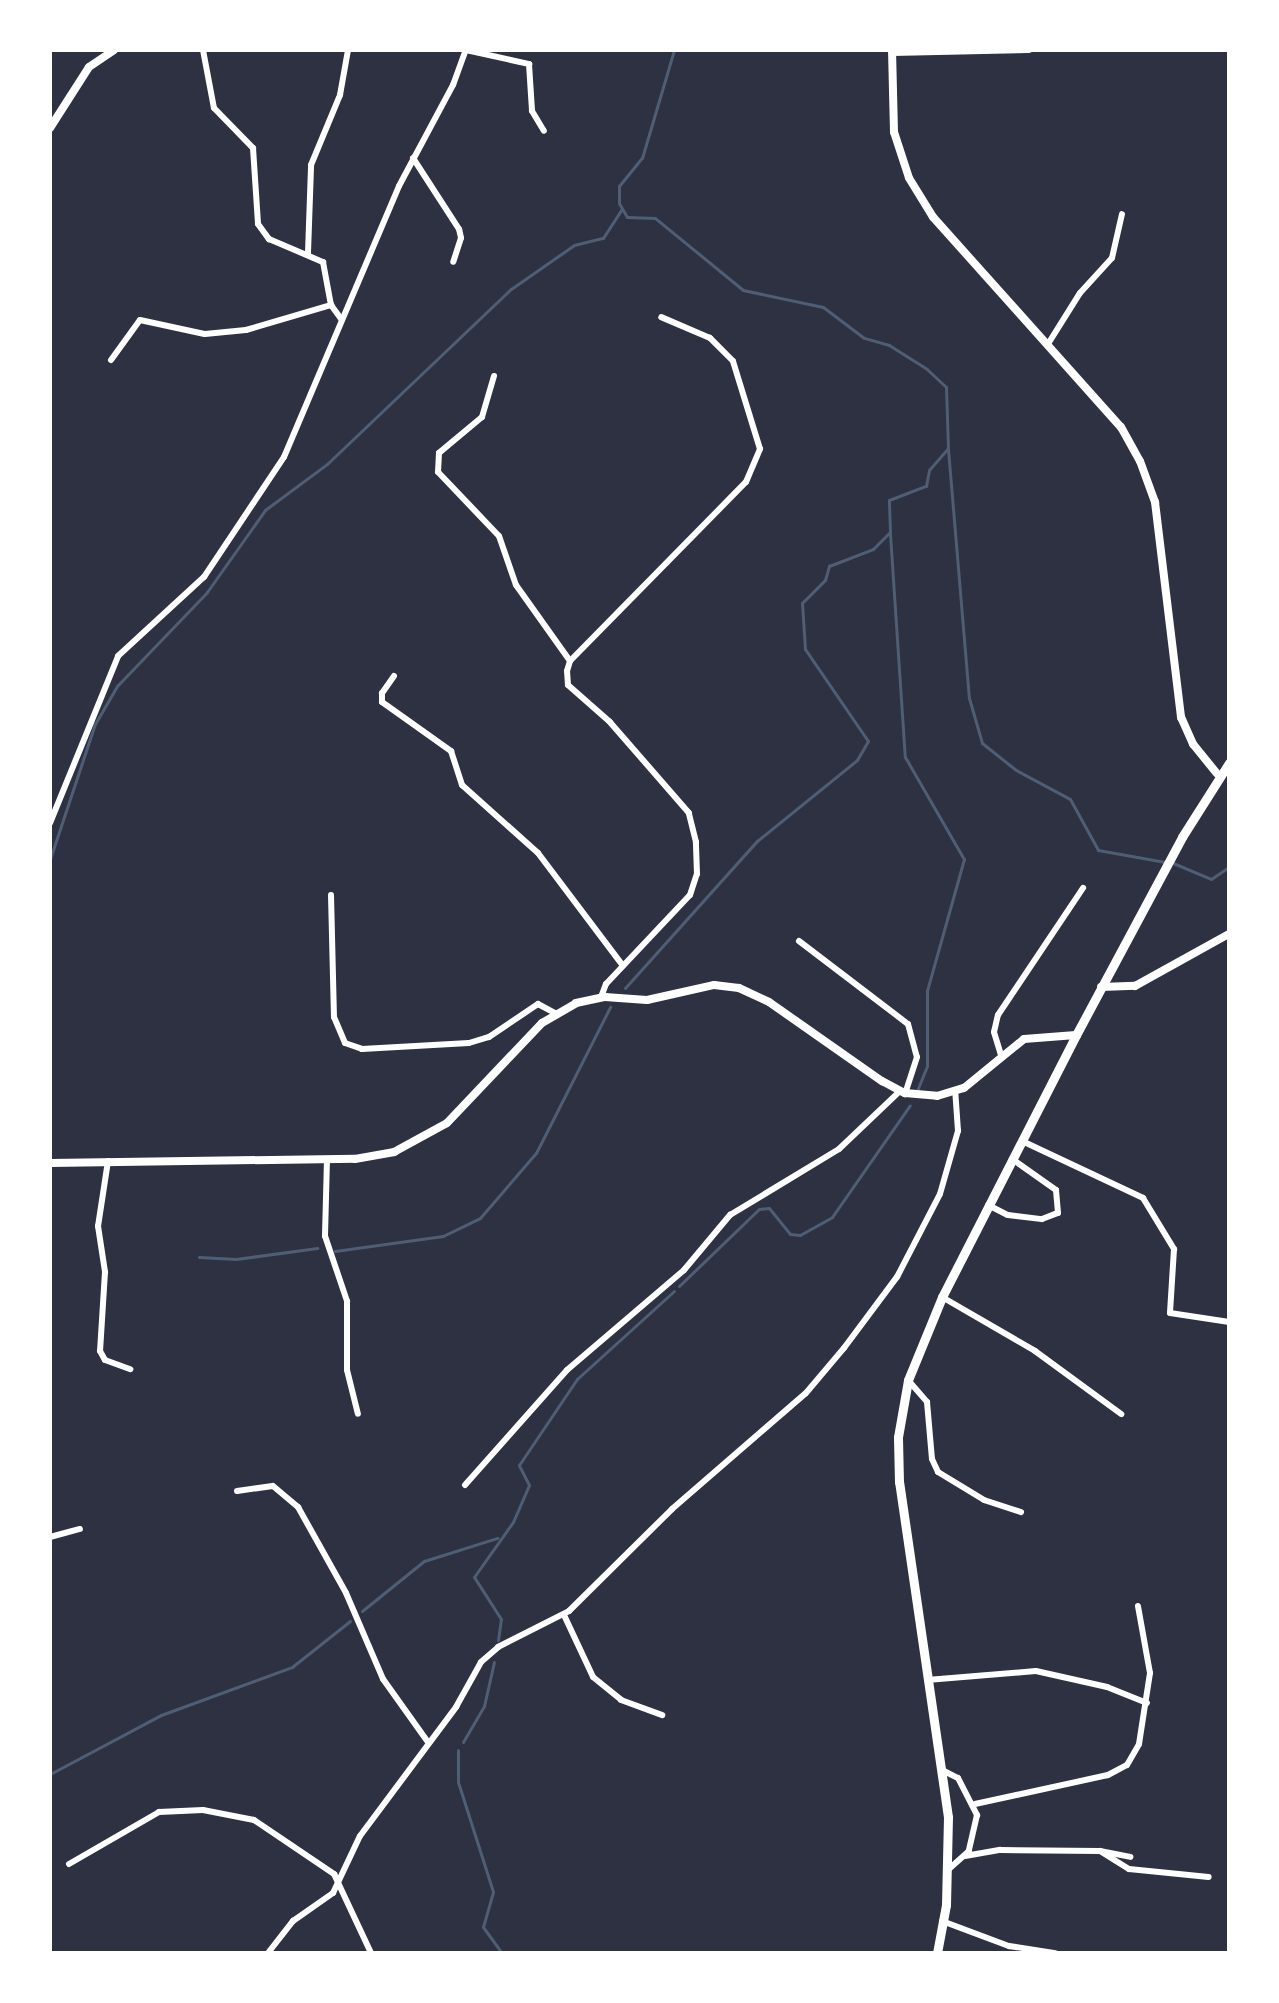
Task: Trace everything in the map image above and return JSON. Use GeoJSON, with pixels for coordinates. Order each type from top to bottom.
{"type":"FeatureCollection","features":[{"type":"Feature","properties":{"kind":"main road"},"geometry":{"type":"LineString","coordinates":[[937,1953],[949,1869],[942,1770],[899,1482],[898,1437],[908,1380],[942,1297],[1076,1035],[1217,774],[1229,763]]}},
{"type":"Feature","properties":{"kind":"street"},"geometry":{"type":"LineString","coordinates":[[50,128],[89,67],[114,50]]}},
{"type":"Feature","properties":{"kind":"street"},"geometry":{"type":"LineString","coordinates":[[203,50],[214,108],[253,148],[258,224],[269,239],[308,253],[327,271],[331,305],[341,319]]}},
{"type":"Feature","properties":{"kind":"street"},"geometry":{"type":"LineString","coordinates":[[308,253],[311,165],[340,95],[348,50]]}},
{"type":"Feature","properties":{"kind":"street"},"geometry":{"type":"LineString","coordinates":[[50,823],[118,656],[204,577],[258,500],[311,398],[341,319],[413,158],[453,85],[466,50],[529,64],[532,111],[544,131]]}},
{"type":"Feature","properties":{"kind":"street"},"geometry":{"type":"LineString","coordinates":[[1029,50],[892,52],[894,132],[909,178],[933,217],[1121,427],[1140,461],[1155,502],[1181,717],[1193,744],[1217,774]]}},
{"type":"Feature","properties":{"kind":"street"},"geometry":{"type":"LineString","coordinates":[[413,158],[459,229],[461,238],[453,262]]}},
{"type":"Feature","properties":{"kind":"street"},"geometry":{"type":"LineString","coordinates":[[1048,344],[1092,277],[1112,258],[1122,214]]}},
{"type":"Feature","properties":{"kind":"street"},"geometry":{"type":"LineString","coordinates":[[111,360],[140,320],[205,334],[246,330],[331,305]]}},
{"type":"Feature","properties":{"kind":"street"},"geometry":{"type":"LineString","coordinates":[[570,661],[653,582],[746,482],[758,460],[760,449],[733,361],[710,338],[661,317]]}},
{"type":"Feature","properties":{"kind":"street"},"geometry":{"type":"LineString","coordinates":[[494,376],[482,417],[439,453],[438,472],[499,536],[516,585],[570,661],[568,685],[625,738],[689,813],[694,829],[695,887],[623,966],[601,997]]}},
{"type":"Feature","properties":{"kind":"street"},"geometry":{"type":"LineString","coordinates":[[394,676],[382,693],[382,702],[451,751],[462,785],[538,853],[623,966]]}},
{"type":"Feature","properties":{"kind":"street"},"geometry":{"type":"LineString","coordinates":[[1001,1055],[994,1032],[998,1015],[1083,888]]}},
{"type":"Feature","properties":{"kind":"street"},"geometry":{"type":"LineString","coordinates":[[331,895],[334,1017],[345,1043],[371,1049],[469,1043],[489,1037],[538,1004],[557,1014]]}},
{"type":"Feature","properties":{"kind":"street"},"geometry":{"type":"LineString","coordinates":[[1101,987],[1135,986],[1229,934]]}},
{"type":"Feature","properties":{"kind":"street"},"geometry":{"type":"LineString","coordinates":[[465,1485],[567,1370],[684,1270],[730,1215],[839,1149],[903,1092],[917,1057],[908,1024],[799,941]]}},
{"type":"Feature","properties":{"kind":"street"},"geometry":{"type":"LineString","coordinates":[[50,1163],[327,1159],[394,1152],[427,1137],[557,1014],[601,997],[647,1000],[714,985],[739,988],[769,1002],[903,1092],[955,1092],[1001,1055],[1033,1036],[1076,1035]]}},
{"type":"Feature","properties":{"kind":"street"},"geometry":{"type":"LineString","coordinates":[[268,1953],[293,1921],[325,1902],[372,1817],[488,1655],[564,1615],[693,1490],[806,1393],[867,1318],[897,1277],[940,1194],[958,1131],[955,1092]]}},
{"type":"Feature","properties":{"kind":"street"},"geometry":{"type":"LineString","coordinates":[[1022,1141],[1143,1198],[1174,1249],[1170,1313],[1229,1322]]}},
{"type":"Feature","properties":{"kind":"street"},"geometry":{"type":"LineString","coordinates":[[327,1159],[325,1236],[347,1301],[347,1370],[358,1414]]}},
{"type":"Feature","properties":{"kind":"street"},"geometry":{"type":"LineString","coordinates":[[988,1205],[1008,1215],[1042,1219],[1058,1213],[1056,1190],[1012,1159]]}},
{"type":"Feature","properties":{"kind":"street"},"geometry":{"type":"LineString","coordinates":[[108,1161],[98,1226],[105,1272],[100,1351],[105,1360],[130,1369]]}},
{"type":"Feature","properties":{"kind":"street"},"geometry":{"type":"LineString","coordinates":[[942,1297],[1035,1351],[1121,1414]]}},
{"type":"Feature","properties":{"kind":"street"},"geometry":{"type":"LineString","coordinates":[[908,1380],[927,1402],[938,1472],[984,1500],[1021,1512]]}},
{"type":"Feature","properties":{"kind":"street"},"geometry":{"type":"LineString","coordinates":[[237,1491],[273,1486],[298,1507],[346,1593],[383,1679],[428,1742]]}},
{"type":"Feature","properties":{"kind":"street"},"geometry":{"type":"LineString","coordinates":[[50,1537],[80,1529]]}},
{"type":"Feature","properties":{"kind":"street"},"geometry":{"type":"LineString","coordinates":[[975,1804],[1119,1771],[1135,1755],[1147,1703],[1150,1653],[1138,1606]]}},
{"type":"Feature","properties":{"kind":"street"},"geometry":{"type":"LineString","coordinates":[[564,1615],[593,1677],[621,1700],[662,1715]]}},
{"type":"Feature","properties":{"kind":"street"},"geometry":{"type":"LineString","coordinates":[[927,1680],[1036,1671],[1107,1687],[1147,1703]]}},
{"type":"Feature","properties":{"kind":"street"},"geometry":{"type":"LineString","coordinates":[[942,1770],[958,1778],[975,1804],[975,1841],[965,1856],[949,1869]]}},
{"type":"Feature","properties":{"kind":"street"},"geometry":{"type":"LineString","coordinates":[[69,1864],[159,1812],[203,1810],[273,1828],[337,1881],[371,1953]]}},
{"type":"Feature","properties":{"kind":"street"},"geometry":{"type":"LineString","coordinates":[[965,1856],[1000,1850],[1100,1851],[1130,1857]]}},
{"type":"Feature","properties":{"kind":"street"},"geometry":{"type":"LineString","coordinates":[[1100,1851],[1129,1869],[1209,1877]]}},
{"type":"Feature","properties":{"kind":"street"},"geometry":{"type":"LineString","coordinates":[[942,1921],[1010,1950],[1055,1953]]}},
{"type":"Feature","properties":{"kind":"waterway"},"geometry":{"type":"LineString","coordinates":[[625,988],[757,841],[857,760],[868,741],[805,649],[802,603],[825,580],[829,566],[873,549],[890,532],[889,500],[926,486],[929,470],[948,448],[946,387],[927,369],[889,345],[864,338],[823,307],[743,290],[655,218],[627,217],[619,203],[619,186],[642,158],[674,50]]}},
{"type":"Feature","properties":{"kind":"waterway"},"geometry":{"type":"LineString","coordinates":[[50,859],[95,724],[117,686],[207,592],[265,510],[327,464],[511,289],[574,245],[603,238],[622,209]]}},
{"type":"Feature","properties":{"kind":"waterway"},"geometry":{"type":"LineString","coordinates":[[948,449],[969,698],[982,743],[1016,770],[1070,799],[1098,850],[1165,862]]}},
{"type":"Feature","properties":{"kind":"waterway"},"geometry":{"type":"LineString","coordinates":[[890,534],[905,757],[964,859],[927,991],[927,1066],[917,1091]]}},
{"type":"Feature","properties":{"kind":"waterway"},"geometry":{"type":"LineString","coordinates":[[1173,863],[1211,879],[1229,867]]}},
{"type":"Feature","properties":{"kind":"waterway"},"geometry":{"type":"LineString","coordinates":[[335,1251],[443,1236],[480,1218],[536,1153],[610,1007]]}},
{"type":"Feature","properties":{"kind":"waterway"},"geometry":{"type":"LineString","coordinates":[[679,1286],[759,1209],[769,1208],[790,1234],[800,1235],[832,1217],[910,1105]]}},
{"type":"Feature","properties":{"kind":"waterway"},"geometry":{"type":"LineString","coordinates":[[199,1257],[236,1259],[317,1248]]}},
{"type":"Feature","properties":{"kind":"waterway"},"geometry":{"type":"LineString","coordinates":[[498,1640],[501,1619],[474,1577],[513,1522],[529,1485],[519,1465],[577,1379],[674,1291]]}},
{"type":"Feature","properties":{"kind":"waterway"},"geometry":{"type":"LineString","coordinates":[[362,1611],[424,1561],[497,1538]]}},
{"type":"Feature","properties":{"kind":"waterway"},"geometry":{"type":"LineString","coordinates":[[50,1774],[161,1715],[292,1667],[350,1621]]}},
{"type":"Feature","properties":{"kind":"waterway"},"geometry":{"type":"LineString","coordinates":[[463,1742],[484,1706],[494,1662]]}},
{"type":"Feature","properties":{"kind":"waterway"},"geometry":{"type":"LineString","coordinates":[[458,1750],[458,1782],[493,1892],[483,1927],[502,1953]]}}]}
